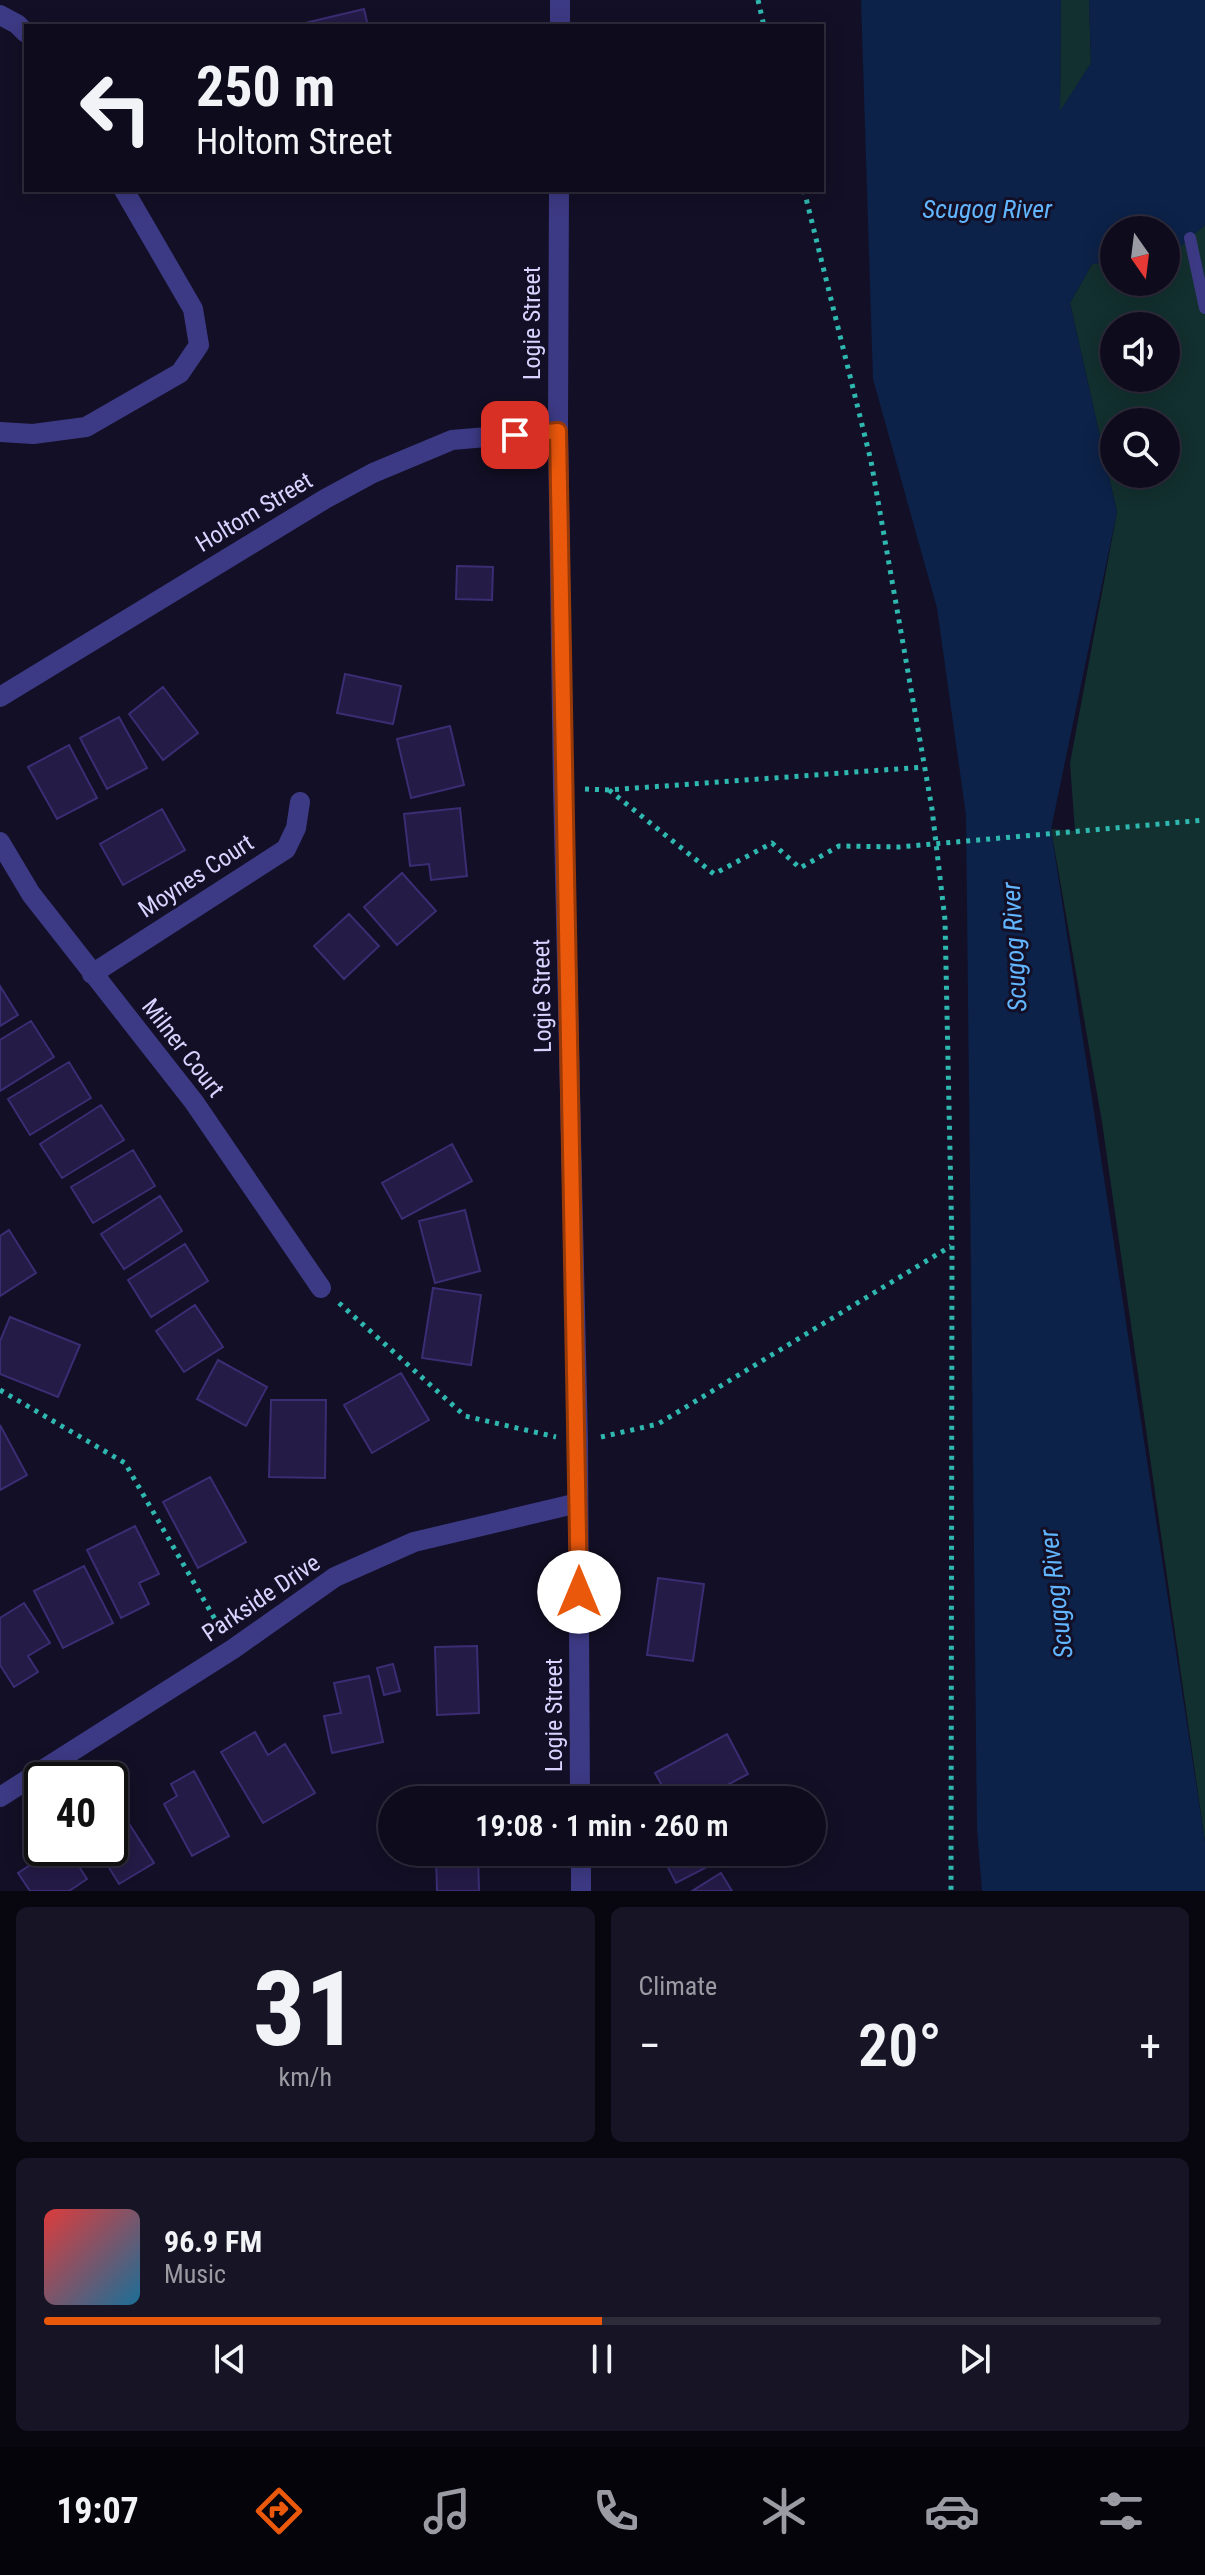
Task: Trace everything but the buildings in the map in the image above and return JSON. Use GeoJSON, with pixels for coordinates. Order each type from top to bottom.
{"type":"FeatureCollection","features":[{"type":"Feature","properties":{"kind":"street"},"geometry":{"type":"LineString","coordinates":[[560,0],[560,24]]}},
{"type":"Feature","properties":{"kind":"street"},"geometry":{"type":"LineString","coordinates":[[0,15],[24,31]]}},
{"type":"Feature","properties":{"kind":"street"},"geometry":{"type":"LineString","coordinates":[[0,432],[33,434],[86,427],[180,373],[199,345],[193,309],[125,192]]}},
{"type":"Feature","properties":{"kind":"street","name":"Logie Street"},"geometry":{"type":"LineString","coordinates":[[559,192],[558,431],[578,1442],[580,1786]]}},
{"type":"Feature","properties":{"kind":"street","name":"Holtom Street"},"geometry":{"type":"LineString","coordinates":[[0,697],[325,499],[373,473],[452,440],[558,431]]}},
{"type":"Feature","properties":{"kind":"street","name":"Moynes Court"},"geometry":{"type":"LineString","coordinates":[[92,974],[286,849],[296,828],[300,802]]}},
{"type":"Feature","properties":{"kind":"street","name":"Milner Court"},"geometry":{"type":"LineString","coordinates":[[0,842],[31,894],[194,1102],[321,1288]]}},
{"type":"Feature","properties":{"kind":"street","name":"Parkside Drive"},"geometry":{"type":"LineString","coordinates":[[0,1797],[233,1649],[335,1577],[414,1542],[578,1503]]}},
{"type":"Feature","properties":{"kind":"street"},"geometry":{"type":"LineString","coordinates":[[581,1866],[581,1891]]}},
{"type":"Feature","properties":{"kind":"lane"},"geometry":{"type":"LineString","coordinates":[[1190,238],[1205,308]]}},
{"type":"Feature","properties":{"kind":"path"},"geometry":{"type":"LineString","coordinates":[[758,0],[764,24]]}},
{"type":"Feature","properties":{"kind":"path"},"geometry":{"type":"LineString","coordinates":[[804,192],[871,461],[932,809],[945,920],[952,1246],[951,1891]]}},
{"type":"Feature","properties":{"kind":"path"},"geometry":{"type":"LineString","coordinates":[[924,767],[609,790],[714,874],[772,843],[800,868],[839,846],[899,847],[1205,820]]}},
{"type":"Feature","properties":{"kind":"path"},"geometry":{"type":"LineString","coordinates":[[321,1288],[465,1416],[578,1442],[658,1424],[952,1246]]}},
{"type":"Feature","properties":{"kind":"path"},"geometry":{"type":"LineString","coordinates":[[0,1390],[125,1463],[233,1649]]}},
{"type":"Feature","properties":{"kind":"green space"},"geometry":{"type":"Polygon","coordinates":[[[1061,0],[1089,0],[1091,63],[1060,112],[1061,0]]]}},
{"type":"Feature","properties":{"kind":"green space"},"geometry":{"type":"Polygon","coordinates":[[[1205,225],[1205,1842],[1102,1122],[1051,829],[1075,831],[1070,763],[1117,512],[1112,488],[1180,488],[1180,408],[1100,408],[1100,436],[1070,303],[1092,264],[1100,263],[1100,296],[1180,296],[1180,247],[1205,225]]]}},
{"type":"Feature","properties":{"kind":"water","name":"Scugog River"},"geometry":{"type":"Polygon","coordinates":[[[861,0],[1061,0],[1060,111],[1091,63],[1089,0],[1205,0],[1205,225],[1180,247],[1180,216],[1100,216],[1100,263],[1092,264],[1070,303],[1100,436],[1100,488],[1112,488],[1117,512],[1051,829],[1205,1842],[1205,1891],[982,1891],[977,1829],[966,815],[937,608],[873,379],[861,0]]]}},
{"type":"Feature","properties":{"kind":"route"},"geometry":{"type":"LineString","coordinates":[[515,435],[558,431],[579,1592]]}}]}
